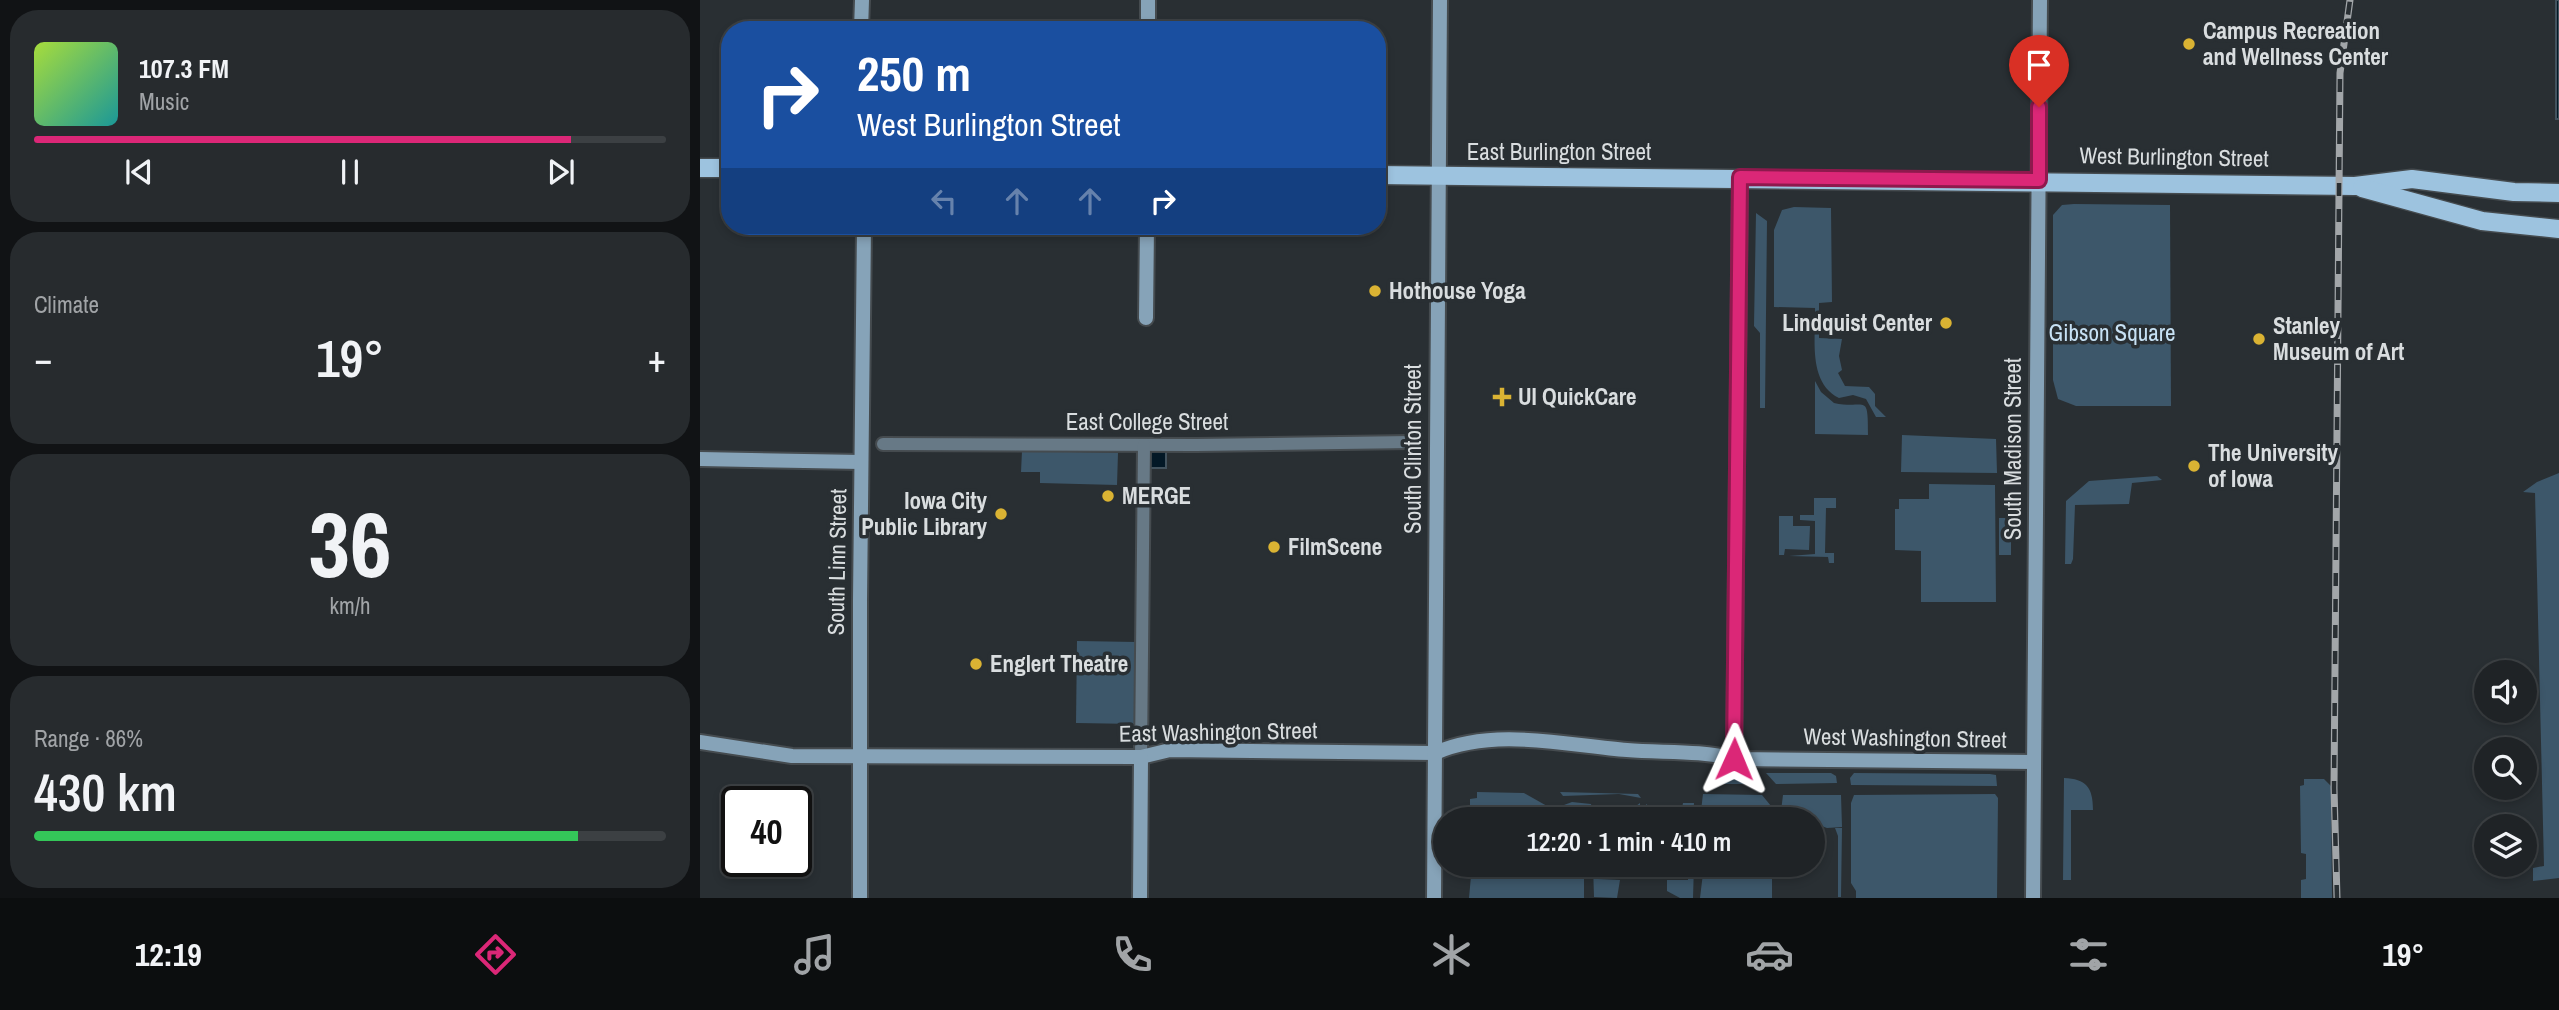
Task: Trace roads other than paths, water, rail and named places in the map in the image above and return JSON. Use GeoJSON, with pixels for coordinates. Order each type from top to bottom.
{"type":"FeatureCollection","features":[{"type":"Feature","properties":{"kind":"main road"},"geometry":{"type":"LineString","coordinates":[[700,168],[721,168]]}},
{"type":"Feature","properties":{"kind":"main road","name":"East Burlington Street"},"geometry":{"type":"LineString","coordinates":[[1386,175],[1740,177]]}},
{"type":"Feature","properties":{"kind":"main road","name":"West Burlington Street"},"geometry":{"type":"LineString","coordinates":[[1740,177],[2355,186],[2412,179],[2554,193]]}},
{"type":"Feature","properties":{"kind":"main road","name":"West Burlington Street"},"geometry":{"type":"LineString","coordinates":[[2355,186],[2482,221],[2554,229]]}},
{"type":"Feature","properties":{"kind":"street"},"geometry":{"type":"LineString","coordinates":[[862,0],[862,21]]}},
{"type":"Feature","properties":{"kind":"street"},"geometry":{"type":"LineString","coordinates":[[1148,0],[1148,21]]}},
{"type":"Feature","properties":{"kind":"street","name":"South Clinton Street"},"geometry":{"type":"LineString","coordinates":[[1434,898],[1440,0]]}},
{"type":"Feature","properties":{"kind":"street","name":"South Madison Street"},"geometry":{"type":"LineString","coordinates":[[2033,898],[2040,0]]}},
{"type":"Feature","properties":{"kind":"street"},"geometry":{"type":"LineString","coordinates":[[1734,759],[1740,177]]}},
{"type":"Feature","properties":{"kind":"street","name":"South Linn Street"},"geometry":{"type":"LineString","coordinates":[[860,898],[864,235]]}},
{"type":"Feature","properties":{"kind":"street"},"geometry":{"type":"LineString","coordinates":[[1146,317],[1147,235]]}},
{"type":"Feature","properties":{"kind":"street","name":"East College Street"},"geometry":{"type":"LineString","coordinates":[[883,444],[1411,442]]}},
{"type":"Feature","properties":{"kind":"street"},"geometry":{"type":"LineString","coordinates":[[1140,898],[1144,445]]}},
{"type":"Feature","properties":{"kind":"street"},"geometry":{"type":"LineString","coordinates":[[700,459],[861,462]]}},
{"type":"Feature","properties":{"kind":"street","name":"East Washington Street"},"geometry":{"type":"LineString","coordinates":[[700,742],[792,756],[1141,757],[1170,750],[1435,753],[1463,742],[1566,742],[1627,750],[1701,752],[1734,759]]}},
{"type":"Feature","properties":{"kind":"street","name":"West Washington Street"},"geometry":{"type":"LineString","coordinates":[[1734,759],[2034,762]]}},
{"type":"Feature","properties":{"kind":"railway"},"geometry":{"type":"LineString","coordinates":[[2337,898],[2334,788],[2340,73],[2350,0]]}},
{"type":"Feature","properties":{"kind":"place","name":"Campus Recreation and Wellness Center"},"geometry":{"type":"Point","coordinates":[2189,44]}},
{"type":"Feature","properties":{"kind":"place","name":"Hothouse Yoga"},"geometry":{"type":"Point","coordinates":[1375,291]}},
{"type":"Feature","properties":{"kind":"place","name":"Lindquist Center"},"geometry":{"type":"Point","coordinates":[1946,323]}},
{"type":"Feature","properties":{"kind":"place","name":"Stanley Museum of Art"},"geometry":{"type":"Point","coordinates":[2259,339]}},
{"type":"Feature","properties":{"kind":"place","name":"UI QuickCare"},"geometry":{"type":"Point","coordinates":[1502,397]}},
{"type":"Feature","properties":{"kind":"place","name":"The University of Iowa"},"geometry":{"type":"Point","coordinates":[2194,466]}},
{"type":"Feature","properties":{"kind":"place","name":"MERGE"},"geometry":{"type":"Point","coordinates":[1108,496]}},
{"type":"Feature","properties":{"kind":"place","name":"Iowa City Public Library"},"geometry":{"type":"Point","coordinates":[1001,514]}},
{"type":"Feature","properties":{"kind":"place","name":"FilmScene"},"geometry":{"type":"Point","coordinates":[1274,547]}},
{"type":"Feature","properties":{"kind":"place","name":"Englert Theatre"},"geometry":{"type":"Point","coordinates":[976,664]}},
{"type":"Feature","properties":{"kind":"park label","name":"Gibson Square"},"geometry":{"type":"Point","coordinates":[2112,333]}}]}
